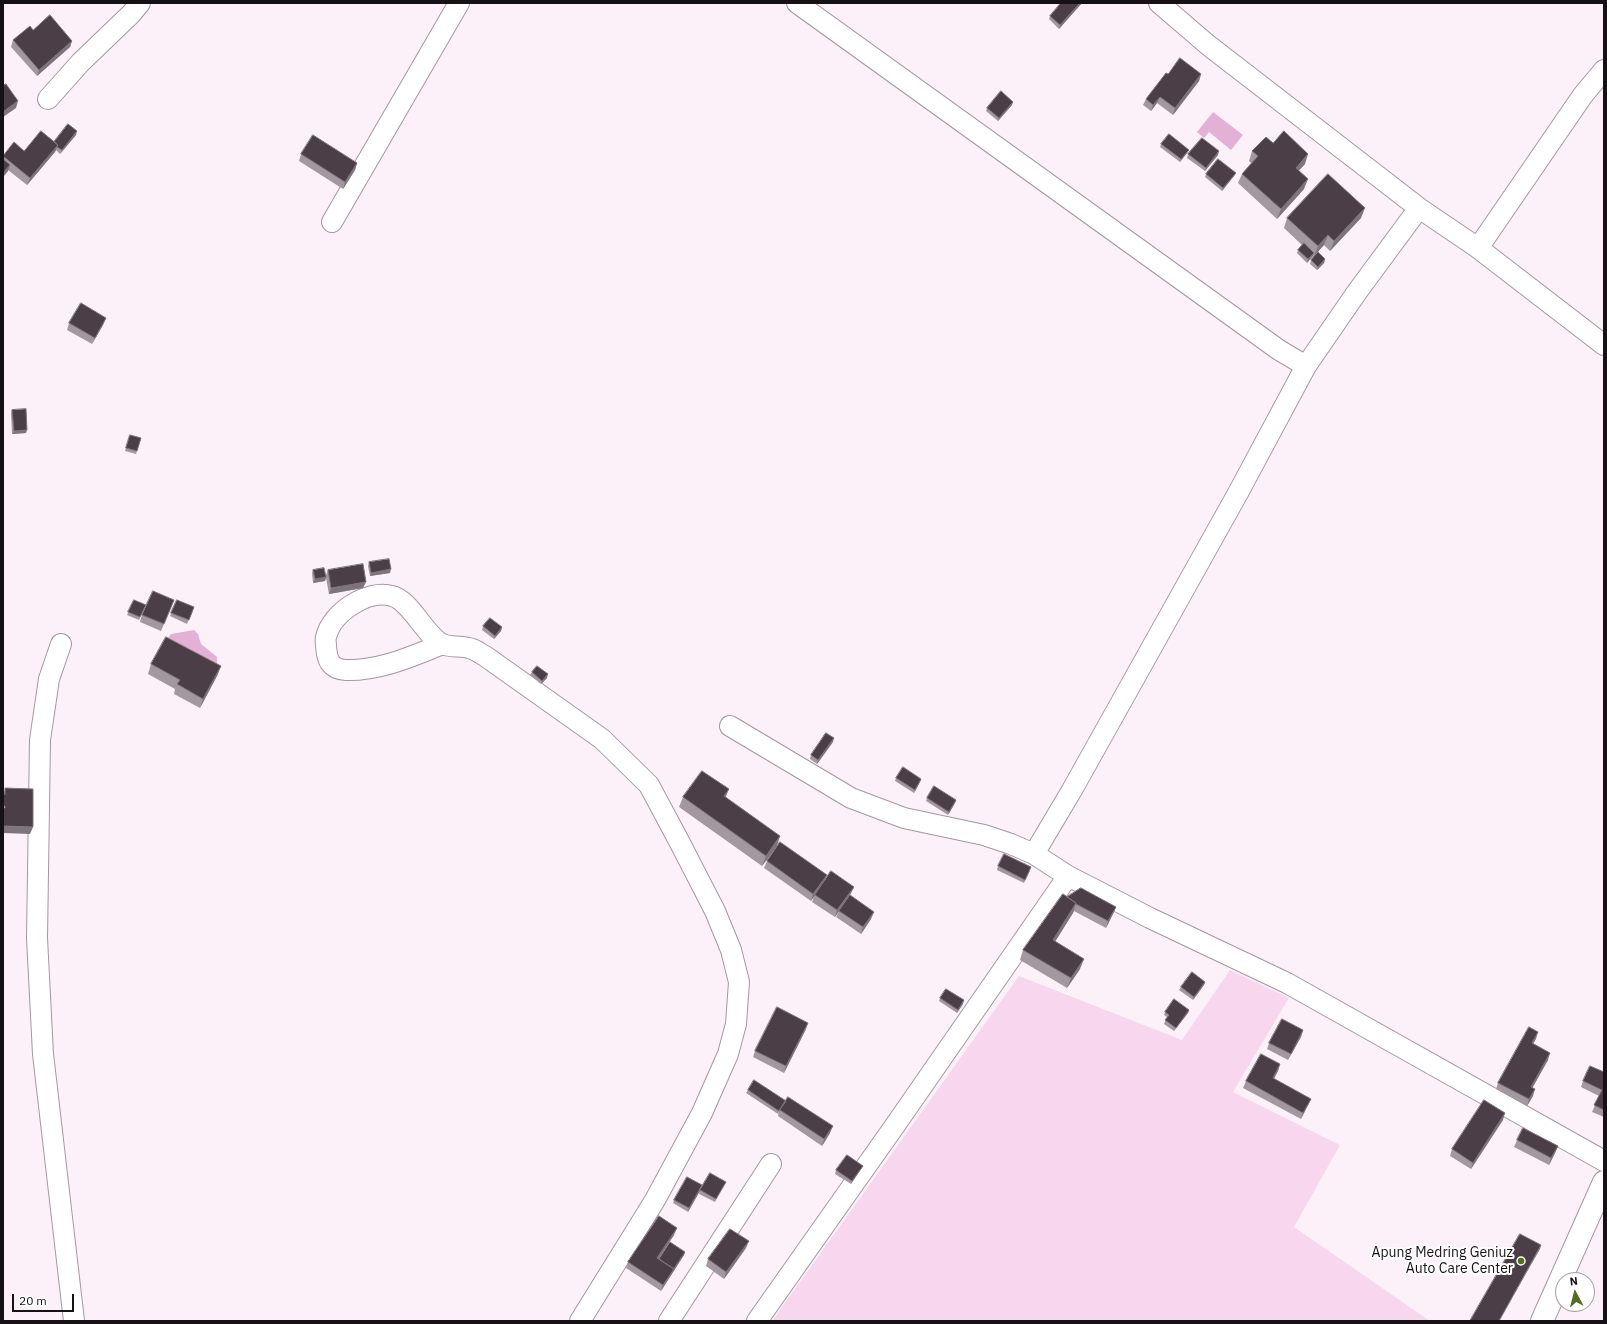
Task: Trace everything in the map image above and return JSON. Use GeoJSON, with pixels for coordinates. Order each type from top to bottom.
{"type":"FeatureCollection","features":[{"type":"Feature","properties":{"kind":"main road"},"geometry":{"type":"LineString","coordinates":[[1542,1321],[1604,1182]]}},
{"type":"Feature","properties":{"kind":"street"},"geometry":{"type":"LineString","coordinates":[[48,99],[81,62],[131,14],[140,3]]}},
{"type":"Feature","properties":{"kind":"street"},"geometry":{"type":"LineString","coordinates":[[332,222],[459,3]]}},
{"type":"Feature","properties":{"kind":"street"},"geometry":{"type":"LineString","coordinates":[[797,3],[1279,350],[1306,366]]}},
{"type":"Feature","properties":{"kind":"street"},"geometry":{"type":"LineString","coordinates":[[1159,3],[1208,45],[1419,208],[1478,248],[1604,346]]}},
{"type":"Feature","properties":{"kind":"street"},"geometry":{"type":"LineString","coordinates":[[1478,248],[1583,95],[1604,70]]}},
{"type":"Feature","properties":{"kind":"street"},"geometry":{"type":"LineString","coordinates":[[1034,854],[1072,790],[1238,493],[1306,366],[1357,292],[1419,208]]}},
{"type":"Feature","properties":{"kind":"street"},"geometry":{"type":"LineString","coordinates":[[442,644],[425,630],[402,601],[392,596],[375,595],[361,599],[336,619],[326,637],[327,657],[333,666],[346,670],[394,663],[442,644],[471,648],[485,656],[602,739],[649,785],[715,911],[731,950],[739,982],[736,1024],[728,1054],[702,1113],[655,1200],[580,1321]]}},
{"type":"Feature","properties":{"kind":"street"},"geometry":{"type":"LineString","coordinates":[[61,644],[49,679],[40,740],[36,938],[43,1054],[74,1321]]}},
{"type":"Feature","properties":{"kind":"street"},"geometry":{"type":"LineString","coordinates":[[730,726],[851,798],[904,818],[984,835],[1034,854],[1068,876],[1150,918],[1287,983],[1604,1161]]}},
{"type":"Feature","properties":{"kind":"street"},"geometry":{"type":"LineString","coordinates":[[757,1321],[1068,876]]}},
{"type":"Feature","properties":{"kind":"street"},"geometry":{"type":"LineString","coordinates":[[669,1321],[771,1164]]}},
{"type":"Feature","properties":{"kind":"shaded area"},"geometry":{"type":"Polygon","coordinates":[[[1213,112],[1243,135],[1231,150],[1209,132],[1204,138],[1197,132],[1213,112]]]}},
{"type":"Feature","properties":{"kind":"shaded area"},"geometry":{"type":"Polygon","coordinates":[[[194,630],[198,634],[201,644],[217,657],[217,663],[215,664],[167,639],[171,634],[194,630]]]}},
{"type":"Feature","properties":{"kind":"shaded area"},"geometry":{"type":"Polygon","coordinates":[[[1230,970],[1289,998],[1233,1092],[1340,1145],[1294,1227],[1430,1321],[772,1321],[1019,976],[1182,1040],[1230,970]]]}},
{"type":"Feature","properties":{"kind":"building"},"geometry":{"type":"Polygon","coordinates":[[[1061,3],[1080,3],[1060,25],[1050,16],[1061,3]]]}},
{"type":"Feature","properties":{"kind":"building"},"geometry":{"type":"Polygon","coordinates":[[[50,15],[72,41],[39,70],[13,40],[30,26],[33,30],[50,15]]]}},
{"type":"Feature","properties":{"kind":"building"},"geometry":{"type":"Polygon","coordinates":[[[1180,58],[1201,74],[1175,108],[1160,97],[1153,105],[1146,99],[1166,73],[1168,74],[1180,58]]]}},
{"type":"Feature","properties":{"kind":"building"},"geometry":{"type":"Polygon","coordinates":[[[6,84],[18,101],[3,112],[3,86],[6,84]]]}},
{"type":"Feature","properties":{"kind":"building"},"geometry":{"type":"Polygon","coordinates":[[[1001,91],[1013,102],[999,118],[987,108],[1001,91]]]}},
{"type":"Feature","properties":{"kind":"building"},"geometry":{"type":"Polygon","coordinates":[[[68,124],[77,131],[62,150],[57,147],[58,145],[54,142],[68,124]]]}},
{"type":"Feature","properties":{"kind":"building"},"geometry":{"type":"Polygon","coordinates":[[[41,131],[58,145],[30,178],[3,156],[14,142],[24,151],[41,131]]]}},
{"type":"Feature","properties":{"kind":"building"},"geometry":{"type":"Polygon","coordinates":[[[1284,131],[1308,154],[1296,168],[1308,179],[1281,209],[1242,174],[1258,156],[1252,151],[1266,137],[1273,143],[1284,131]]]}},
{"type":"Feature","properties":{"kind":"building"},"geometry":{"type":"Polygon","coordinates":[[[1169,134],[1189,150],[1181,159],[1161,144],[1169,134]]]}},
{"type":"Feature","properties":{"kind":"building"},"geometry":{"type":"Polygon","coordinates":[[[313,135],[357,163],[345,182],[301,154],[313,135]]]}},
{"type":"Feature","properties":{"kind":"building"},"geometry":{"type":"Polygon","coordinates":[[[1202,138],[1219,151],[1206,168],[1188,154],[1202,138]]]}},
{"type":"Feature","properties":{"kind":"building"},"geometry":{"type":"Polygon","coordinates":[[[3,159],[10,165],[3,173],[3,159]]]}},
{"type":"Feature","properties":{"kind":"building"},"geometry":{"type":"Polygon","coordinates":[[[1218,159],[1236,173],[1223,188],[1206,174],[1218,159]]]}},
{"type":"Feature","properties":{"kind":"building"},"geometry":{"type":"Polygon","coordinates":[[[1328,174],[1365,208],[1334,241],[1328,235],[1318,246],[1287,218],[1328,174]]]}},
{"type":"Feature","properties":{"kind":"building"},"geometry":{"type":"Polygon","coordinates":[[[1304,243],[1314,253],[1308,259],[1298,250],[1304,243]]]}},
{"type":"Feature","properties":{"kind":"building"},"geometry":{"type":"Polygon","coordinates":[[[1318,252],[1325,259],[1318,267],[1311,260],[1318,252]]]}},
{"type":"Feature","properties":{"kind":"building"},"geometry":{"type":"Polygon","coordinates":[[[81,303],[106,318],[95,338],[69,323],[81,303]]]}},
{"type":"Feature","properties":{"kind":"building"},"geometry":{"type":"Polygon","coordinates":[[[26,409],[27,430],[14,431],[12,410],[26,409]]]}},
{"type":"Feature","properties":{"kind":"building"},"geometry":{"type":"Polygon","coordinates":[[[130,435],[141,438],[137,451],[126,448],[130,435]]]}},
{"type":"Feature","properties":{"kind":"building"},"geometry":{"type":"Polygon","coordinates":[[[389,559],[391,569],[371,573],[369,562],[389,559]]]}},
{"type":"Feature","properties":{"kind":"building"},"geometry":{"type":"Polygon","coordinates":[[[363,564],[366,582],[331,588],[328,570],[363,564]]]}},
{"type":"Feature","properties":{"kind":"building"},"geometry":{"type":"Polygon","coordinates":[[[324,568],[326,577],[315,579],[313,570],[324,568]]]}},
{"type":"Feature","properties":{"kind":"building"},"geometry":{"type":"Polygon","coordinates":[[[153,591],[174,600],[164,624],[142,615],[153,591]]]}},
{"type":"Feature","properties":{"kind":"building"},"geometry":{"type":"Polygon","coordinates":[[[134,600],[146,605],[140,617],[128,612],[134,600]]]}},
{"type":"Feature","properties":{"kind":"building"},"geometry":{"type":"Polygon","coordinates":[[[177,600],[194,607],[189,620],[171,613],[177,600]]]}},
{"type":"Feature","properties":{"kind":"building"},"geometry":{"type":"Polygon","coordinates":[[[490,618],[502,627],[495,636],[483,626],[490,618]]]}},
{"type":"Feature","properties":{"kind":"building"},"geometry":{"type":"Polygon","coordinates":[[[166,637],[221,666],[203,699],[177,684],[180,680],[151,664],[166,637]]]}},
{"type":"Feature","properties":{"kind":"building"},"geometry":{"type":"Polygon","coordinates":[[[537,666],[548,674],[542,681],[532,672],[537,666]]]}},
{"type":"Feature","properties":{"kind":"building"},"geometry":{"type":"Polygon","coordinates":[[[826,733],[834,738],[818,760],[811,755],[826,733]]]}},
{"type":"Feature","properties":{"kind":"building"},"geometry":{"type":"Polygon","coordinates":[[[903,767],[921,779],[915,790],[896,778],[903,767]]]}},
{"type":"Feature","properties":{"kind":"building"},"geometry":{"type":"Polygon","coordinates":[[[702,771],[729,789],[724,796],[780,836],[766,856],[683,797],[702,771]]]}},
{"type":"Feature","properties":{"kind":"building"},"geometry":{"type":"Polygon","coordinates":[[[934,786],[956,800],[949,812],[927,798],[934,786]]]}},
{"type":"Feature","properties":{"kind":"building"},"geometry":{"type":"Polygon","coordinates":[[[3,788],[5,795],[5,788],[33,789],[33,827],[3,826],[3,808],[5,808],[5,806],[3,806],[3,788]]]}},
{"type":"Feature","properties":{"kind":"building"},"geometry":{"type":"Polygon","coordinates":[[[780,842],[827,875],[813,894],[767,861],[780,842]]]}},
{"type":"Feature","properties":{"kind":"building"},"geometry":{"type":"Polygon","coordinates":[[[1004,854],[1031,867],[1025,880],[998,866],[1004,854]]]}},
{"type":"Feature","properties":{"kind":"building"},"geometry":{"type":"Polygon","coordinates":[[[831,871],[854,887],[837,910],[815,895],[831,871]]]}},
{"type":"Feature","properties":{"kind":"building"},"geometry":{"type":"Polygon","coordinates":[[[1081,888],[1116,907],[1108,921],[1076,904],[1067,897],[1081,888]]]}},
{"type":"Feature","properties":{"kind":"building"},"geometry":{"type":"Polygon","coordinates":[[[1063,894],[1076,903],[1053,940],[1084,959],[1071,978],[1023,950],[1063,894]]]}},
{"type":"Feature","properties":{"kind":"building"},"geometry":{"type":"Polygon","coordinates":[[[850,895],[874,912],[863,927],[839,911],[850,895]]]}},
{"type":"Feature","properties":{"kind":"building"},"geometry":{"type":"Polygon","coordinates":[[[1192,972],[1205,982],[1194,997],[1181,987],[1192,972]]]}},
{"type":"Feature","properties":{"kind":"building"},"geometry":{"type":"Polygon","coordinates":[[[946,989],[964,1000],[958,1010],[940,998],[946,989]]]}},
{"type":"Feature","properties":{"kind":"building"},"geometry":{"type":"Polygon","coordinates":[[[1174,999],[1189,1010],[1176,1028],[1165,1020],[1169,1015],[1165,1012],[1174,999]]]}},
{"type":"Feature","properties":{"kind":"building"},"geometry":{"type":"Polygon","coordinates":[[[777,1007],[808,1023],[786,1066],[755,1051],[777,1007]]]}},
{"type":"Feature","properties":{"kind":"building"},"geometry":{"type":"Polygon","coordinates":[[[1282,1019],[1303,1030],[1291,1054],[1269,1043],[1282,1019]]]}},
{"type":"Feature","properties":{"kind":"building"},"geometry":{"type":"Polygon","coordinates":[[[1529,1027],[1538,1032],[1532,1043],[1550,1053],[1531,1087],[1535,1089],[1529,1099],[1498,1083],[1529,1027]]]}},
{"type":"Feature","properties":{"kind":"building"},"geometry":{"type":"Polygon","coordinates":[[[1261,1054],[1280,1064],[1273,1078],[1311,1099],[1303,1113],[1246,1081],[1261,1054]]]}},
{"type":"Feature","properties":{"kind":"building"},"geometry":{"type":"Polygon","coordinates":[[[1590,1066],[1604,1072],[1604,1110],[1594,1105],[1602,1090],[1583,1081],[1590,1066]]]}},
{"type":"Feature","properties":{"kind":"building"},"geometry":{"type":"Polygon","coordinates":[[[754,1080],[786,1101],[779,1111],[748,1090],[754,1080]]]}},
{"type":"Feature","properties":{"kind":"building"},"geometry":{"type":"Polygon","coordinates":[[[788,1097],[833,1126],[824,1139],[780,1110],[788,1097]]]}},
{"type":"Feature","properties":{"kind":"building"},"geometry":{"type":"Polygon","coordinates":[[[1484,1100],[1505,1113],[1473,1163],[1452,1149],[1484,1100]]]}},
{"type":"Feature","properties":{"kind":"building"},"geometry":{"type":"Polygon","coordinates":[[[1523,1128],[1558,1146],[1551,1158],[1517,1140],[1523,1128]]]}},
{"type":"Feature","properties":{"kind":"building"},"geometry":{"type":"Polygon","coordinates":[[[847,1155],[863,1166],[852,1181],[836,1170],[847,1155]]]}},
{"type":"Feature","properties":{"kind":"building"},"geometry":{"type":"Polygon","coordinates":[[[710,1173],[726,1182],[716,1199],[700,1190],[710,1173]]]}},
{"type":"Feature","properties":{"kind":"building"},"geometry":{"type":"Polygon","coordinates":[[[687,1177],[702,1185],[689,1208],[674,1200],[687,1177]]]}},
{"type":"Feature","properties":{"kind":"building"},"geometry":{"type":"Polygon","coordinates":[[[659,1216],[677,1228],[657,1258],[674,1269],[663,1285],[628,1262],[659,1216]]]}},
{"type":"Feature","properties":{"kind":"building"},"geometry":{"type":"Polygon","coordinates":[[[730,1229],[749,1241],[726,1272],[708,1259],[730,1229]]]}},
{"type":"Feature","properties":{"kind":"building"},"geometry":{"type":"Polygon","coordinates":[[[1520,1234],[1541,1245],[1499,1321],[1470,1321],[1520,1234]]]}},
{"type":"Feature","properties":{"kind":"building"},"geometry":{"type":"Polygon","coordinates":[[[670,1242],[685,1252],[674,1269],[659,1259],[670,1242]]]}},
{"type":"Feature","properties":{"kind":"place","name":"Apung Medring Geniuz Auto Care Center"},"geometry":{"type":"Point","coordinates":[1521,1261]}}]}
